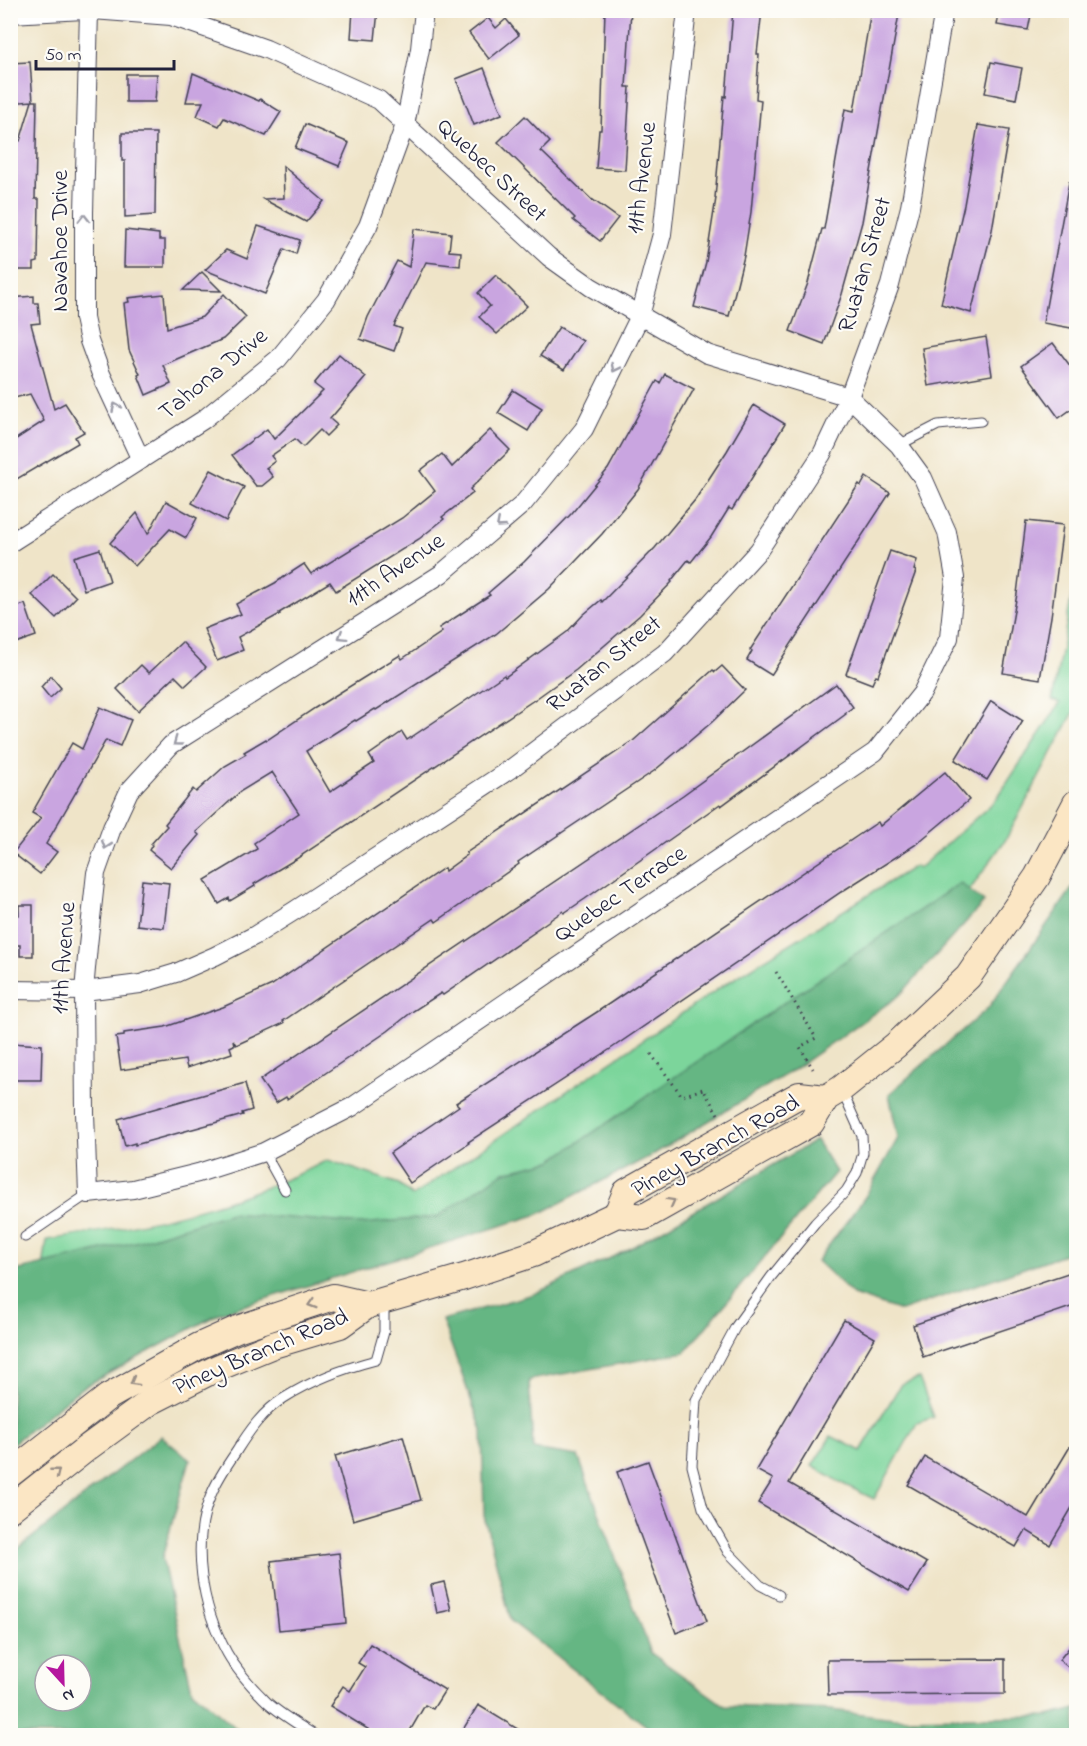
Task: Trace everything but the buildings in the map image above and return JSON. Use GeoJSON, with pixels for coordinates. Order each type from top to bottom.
{"type":"FeatureCollection","features":[{"type":"Feature","properties":{"kind":"main road","name":"Piney Branch Road"},"geometry":{"type":"LineString","coordinates":[[10,1509],[150,1402],[217,1368],[264,1348],[340,1325],[376,1303],[533,1254],[617,1214],[644,1217],[811,1123],[833,1093],[897,1045],[968,977],[1037,877],[1077,803]]}},
{"type":"Feature","properties":{"kind":"main road","name":"Piney Branch Road"},"geometry":{"type":"LineString","coordinates":[[10,1474],[108,1397],[199,1346],[237,1329],[333,1297],[376,1303]]}},
{"type":"Feature","properties":{"kind":"street"},"geometry":{"type":"LineString","coordinates":[[10,14],[84,10]]}},
{"type":"Feature","properties":{"kind":"street","name":"Quebec Street"},"geometry":{"type":"LineString","coordinates":[[91,10],[171,16],[266,49],[379,100],[549,257],[591,287],[707,354],[849,397]]}},
{"type":"Feature","properties":{"kind":"street","name":"Navahoe Drive"},"geometry":{"type":"LineString","coordinates":[[91,10],[84,212],[84,318],[88,341],[141,460]]}},
{"type":"Feature","properties":{"kind":"street","name":"Tahona Drive"},"geometry":{"type":"LineString","coordinates":[[10,543],[203,420],[278,359],[326,300],[368,226],[405,125],[420,49],[424,10]]}},
{"type":"Feature","properties":{"kind":"street","name":"11th Avenue"},"geometry":{"type":"LineString","coordinates":[[88,1194],[84,991],[96,873],[112,828],[129,791],[171,746],[441,574],[523,504],[584,429],[640,316],[662,234],[687,10]]}},
{"type":"Feature","properties":{"kind":"street","name":"Ruatan Street"},"geometry":{"type":"LineString","coordinates":[[10,990],[84,991],[140,984],[176,973],[254,936],[512,768],[665,653],[759,550],[822,454],[849,397],[890,285],[910,207],[944,10]]}},
{"type":"Feature","properties":{"kind":"street","name":"Quebec Terrace"},"geometry":{"type":"LineString","coordinates":[[88,1194],[133,1189],[198,1173],[264,1152],[352,1107],[874,752],[922,693],[949,638],[955,578],[947,532],[923,478],[899,445],[849,397]]}},
{"type":"Feature","properties":{"kind":"lane"},"geometry":{"type":"LineString","coordinates":[[899,445],[938,425],[981,421]]}},
{"type":"Feature","properties":{"kind":"lane"},"geometry":{"type":"LineString","coordinates":[[779,1595],[760,1585],[728,1552],[703,1508],[692,1466],[696,1400],[736,1326],[815,1223],[846,1191],[857,1173],[864,1153],[862,1136],[833,1093]]}},
{"type":"Feature","properties":{"kind":"lane"},"geometry":{"type":"LineString","coordinates":[[264,1152],[285,1190]]}},
{"type":"Feature","properties":{"kind":"lane"},"geometry":{"type":"LineString","coordinates":[[25,1237],[88,1194]]}},
{"type":"Feature","properties":{"kind":"lane"},"geometry":{"type":"LineString","coordinates":[[316,1736],[265,1701],[228,1654],[210,1615],[201,1570],[202,1528],[210,1495],[257,1420],[283,1398],[337,1373],[376,1360],[384,1332],[376,1303]]}},
{"type":"Feature","properties":{"kind":"path"},"geometry":{"type":"LineString","coordinates":[[776,972],[816,1038],[800,1047],[813,1069]]}},
{"type":"Feature","properties":{"kind":"path"},"geometry":{"type":"LineString","coordinates":[[651,1053],[682,1096],[703,1089],[722,1123]]}},
{"type":"Feature","properties":{"kind":"green space"},"geometry":{"type":"Polygon","coordinates":[[[1076,573],[1076,708],[1006,839],[952,915],[583,1172],[287,1269],[23,1409],[47,1240],[120,1228],[191,1212],[260,1190],[328,1160],[399,1184],[412,1196],[724,985],[915,866],[918,869],[995,801],[1060,703],[1052,700],[1076,573]]]}},
{"type":"Feature","properties":{"kind":"green space"},"geometry":{"type":"Polygon","coordinates":[[[960,883],[984,902],[900,995],[793,1070],[654,1154],[539,1214],[220,1313],[80,1389],[11,1445],[11,1272],[139,1241],[231,1213],[361,1224],[437,1217],[504,1172],[551,1161],[960,883]]]}},
{"type":"Feature","properties":{"kind":"green space"},"geometry":{"type":"Polygon","coordinates":[[[1076,883],[1076,1250],[901,1311],[853,1295],[817,1261],[865,1197],[898,1138],[889,1094],[988,1008],[1076,883]]]}},
{"type":"Feature","properties":{"kind":"green space"},"geometry":{"type":"Polygon","coordinates":[[[816,1140],[836,1172],[685,1352],[529,1380],[533,1449],[578,1456],[651,1653],[725,1706],[831,1710],[894,1718],[1048,1716],[1076,1709],[1076,1735],[658,1735],[511,1621],[484,1516],[482,1430],[442,1320],[534,1294],[627,1250],[816,1140]]]}},
{"type":"Feature","properties":{"kind":"green space"},"geometry":{"type":"Polygon","coordinates":[[[919,1378],[934,1417],[917,1423],[874,1499],[812,1466],[831,1436],[861,1451],[901,1384],[919,1378]]]}},
{"type":"Feature","properties":{"kind":"green space"},"geometry":{"type":"Polygon","coordinates":[[[161,1436],[190,1460],[162,1558],[192,1690],[244,1735],[11,1735],[11,1554],[161,1436]]]}}]}
